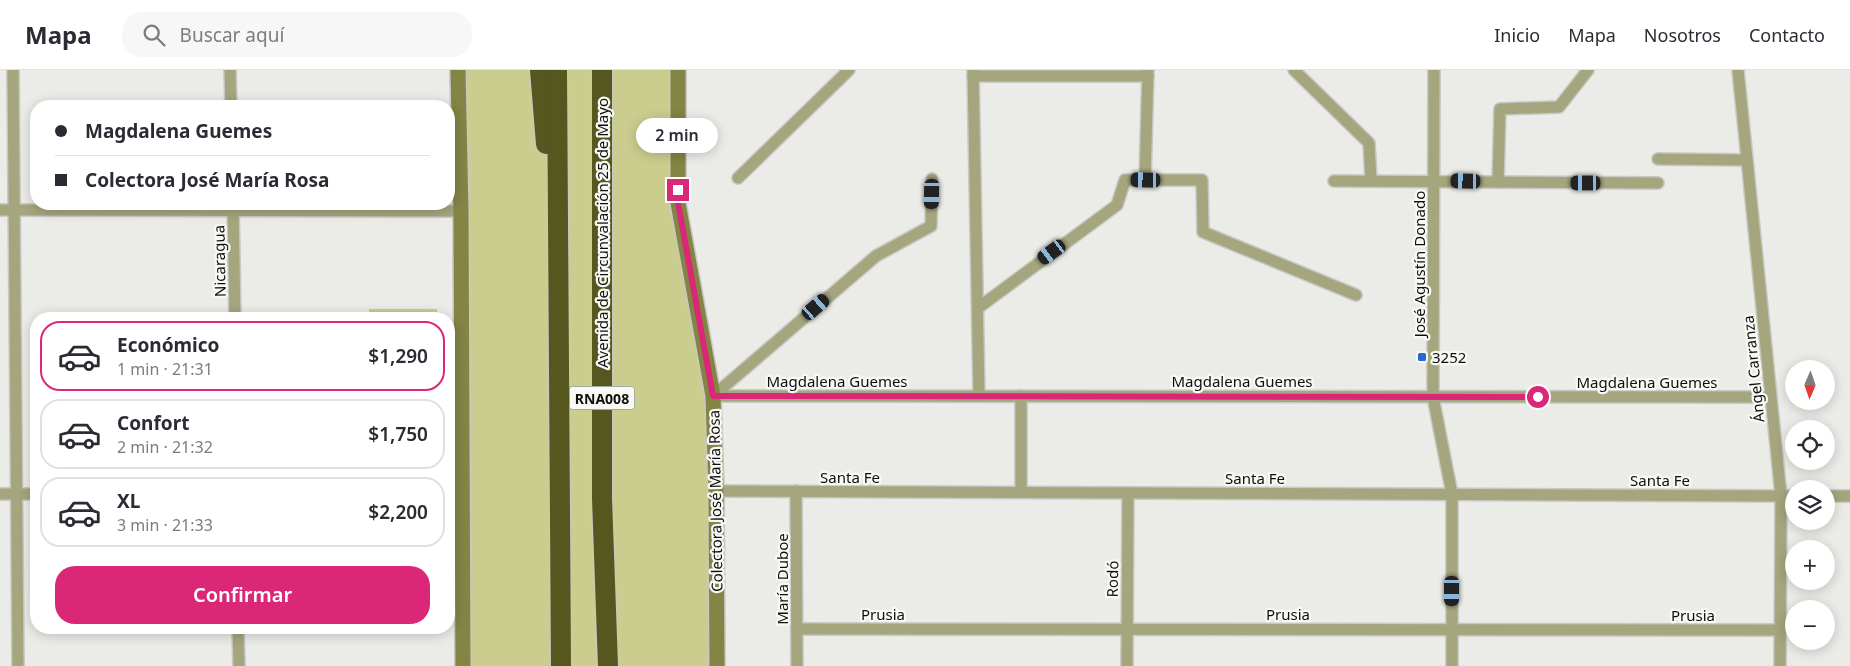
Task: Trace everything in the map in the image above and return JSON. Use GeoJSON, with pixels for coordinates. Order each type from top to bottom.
{"type":"FeatureCollection","features":[{"type":"Feature","properties":{"kind":"highway"},"geometry":{"type":"LineString","coordinates":[[540,70],[558,291]]}},
{"type":"Feature","properties":{"kind":"highway","name":"RNA008"},"geometry":{"type":"LineString","coordinates":[[558,70],[561,666]]}},
{"type":"Feature","properties":{"kind":"highway","name":"Avenida de Circunvalación 25 de Mayo"},"geometry":{"type":"LineString","coordinates":[[602,70],[602,488],[608,666]]}},
{"type":"Feature","properties":{"kind":"highway"},"geometry":{"type":"LineString","coordinates":[[602,130],[609,70]]}},
{"type":"Feature","properties":{"kind":"main road"},"geometry":{"type":"LineString","coordinates":[[458,70],[461,211],[455,495],[463,666]]}},
{"type":"Feature","properties":{"kind":"main road","name":"Colectora José María Rosa"},"geometry":{"type":"LineString","coordinates":[[678,70],[678,203],[713,396],[716,491],[717,666]]}},
{"type":"Feature","properties":{"kind":"street"},"geometry":{"type":"LineString","coordinates":[[13,70],[18,666]]}},
{"type":"Feature","properties":{"kind":"street"},"geometry":{"type":"LineString","coordinates":[[230,70],[231,100]]}},
{"type":"Feature","properties":{"kind":"street"},"geometry":{"type":"LineString","coordinates":[[738,178],[849,70]]}},
{"type":"Feature","properties":{"kind":"street"},"geometry":{"type":"LineString","coordinates":[[1294,70],[1369,143],[1371,181]]}},
{"type":"Feature","properties":{"kind":"street","name":"José Agustín Donado"},"geometry":{"type":"LineString","coordinates":[[1434,70],[1433,397],[1452,494],[1452,666]]}},
{"type":"Feature","properties":{"kind":"street"},"geometry":{"type":"LineString","coordinates":[[1498,182],[1500,109],[1559,107],[1588,70]]}},
{"type":"Feature","properties":{"kind":"street","name":"Ángel Carranza"},"geometry":{"type":"LineString","coordinates":[[1738,70],[1780,496],[1780,666]]}},
{"type":"Feature","properties":{"kind":"street"},"geometry":{"type":"LineString","coordinates":[[979,396],[973,73],[1148,73],[1146,180]]}},
{"type":"Feature","properties":{"kind":"street"},"geometry":{"type":"LineString","coordinates":[[1658,159],[1747,160]]}},
{"type":"Feature","properties":{"kind":"street"},"geometry":{"type":"LineString","coordinates":[[713,396],[876,256],[931,226],[932,179]]}},
{"type":"Feature","properties":{"kind":"street"},"geometry":{"type":"LineString","coordinates":[[978,308],[1118,205],[1125,180],[1202,180],[1203,232],[1356,295]]}},
{"type":"Feature","properties":{"kind":"street"},"geometry":{"type":"LineString","coordinates":[[1334,181],[1658,183]]}},
{"type":"Feature","properties":{"kind":"street"},"geometry":{"type":"LineString","coordinates":[[0,210],[30,210]]}},
{"type":"Feature","properties":{"kind":"street","name":"Nicaragua"},"geometry":{"type":"LineString","coordinates":[[233,210],[235,312]]}},
{"type":"Feature","properties":{"kind":"street"},"geometry":{"type":"LineString","coordinates":[[404,210],[461,211]]}},
{"type":"Feature","properties":{"kind":"street","name":"Magdalena Guemes"},"geometry":{"type":"LineString","coordinates":[[713,396],[1770,397]]}},
{"type":"Feature","properties":{"kind":"street"},"geometry":{"type":"LineString","coordinates":[[1021,492],[1022,396]]}},
{"type":"Feature","properties":{"kind":"street","name":"Santa Fe"},"geometry":{"type":"LineString","coordinates":[[716,491],[1785,496]]}},
{"type":"Feature","properties":{"kind":"street","name":"María Duboe"},"geometry":{"type":"LineString","coordinates":[[796,491],[797,666]]}},
{"type":"Feature","properties":{"kind":"street","name":"Rodó"},"geometry":{"type":"LineString","coordinates":[[1127,666],[1128,493]]}},
{"type":"Feature","properties":{"kind":"street"},"geometry":{"type":"LineString","coordinates":[[0,494],[30,494]]}},
{"type":"Feature","properties":{"kind":"street"},"geometry":{"type":"LineString","coordinates":[[1835,496],[1850,496]]}},
{"type":"Feature","properties":{"kind":"street","name":"Prusia"},"geometry":{"type":"LineString","coordinates":[[797,629],[1780,630]]}},
{"type":"Feature","properties":{"kind":"street"},"geometry":{"type":"LineString","coordinates":[[238,634],[239,666]]}},
{"type":"Feature","properties":{"kind":"green space"},"geometry":{"type":"Polygon","coordinates":[[[458,70],[678,70],[678,203],[713,396],[717,666],[463,666],[458,70]]]}},
{"type":"Feature","properties":{"kind":"green space"},"geometry":{"type":"Polygon","coordinates":[[[369,309],[437,309],[437,312],[369,312],[369,309]]]}},
{"type":"Feature","properties":{"kind":"place","name":"3252"},"geometry":{"type":"Point","coordinates":[1422,357]}},
{"type":"Feature","properties":{"kind":"route"},"geometry":{"type":"LineString","coordinates":[[678,190],[678,203],[713,396],[1538,397]]}}]}
